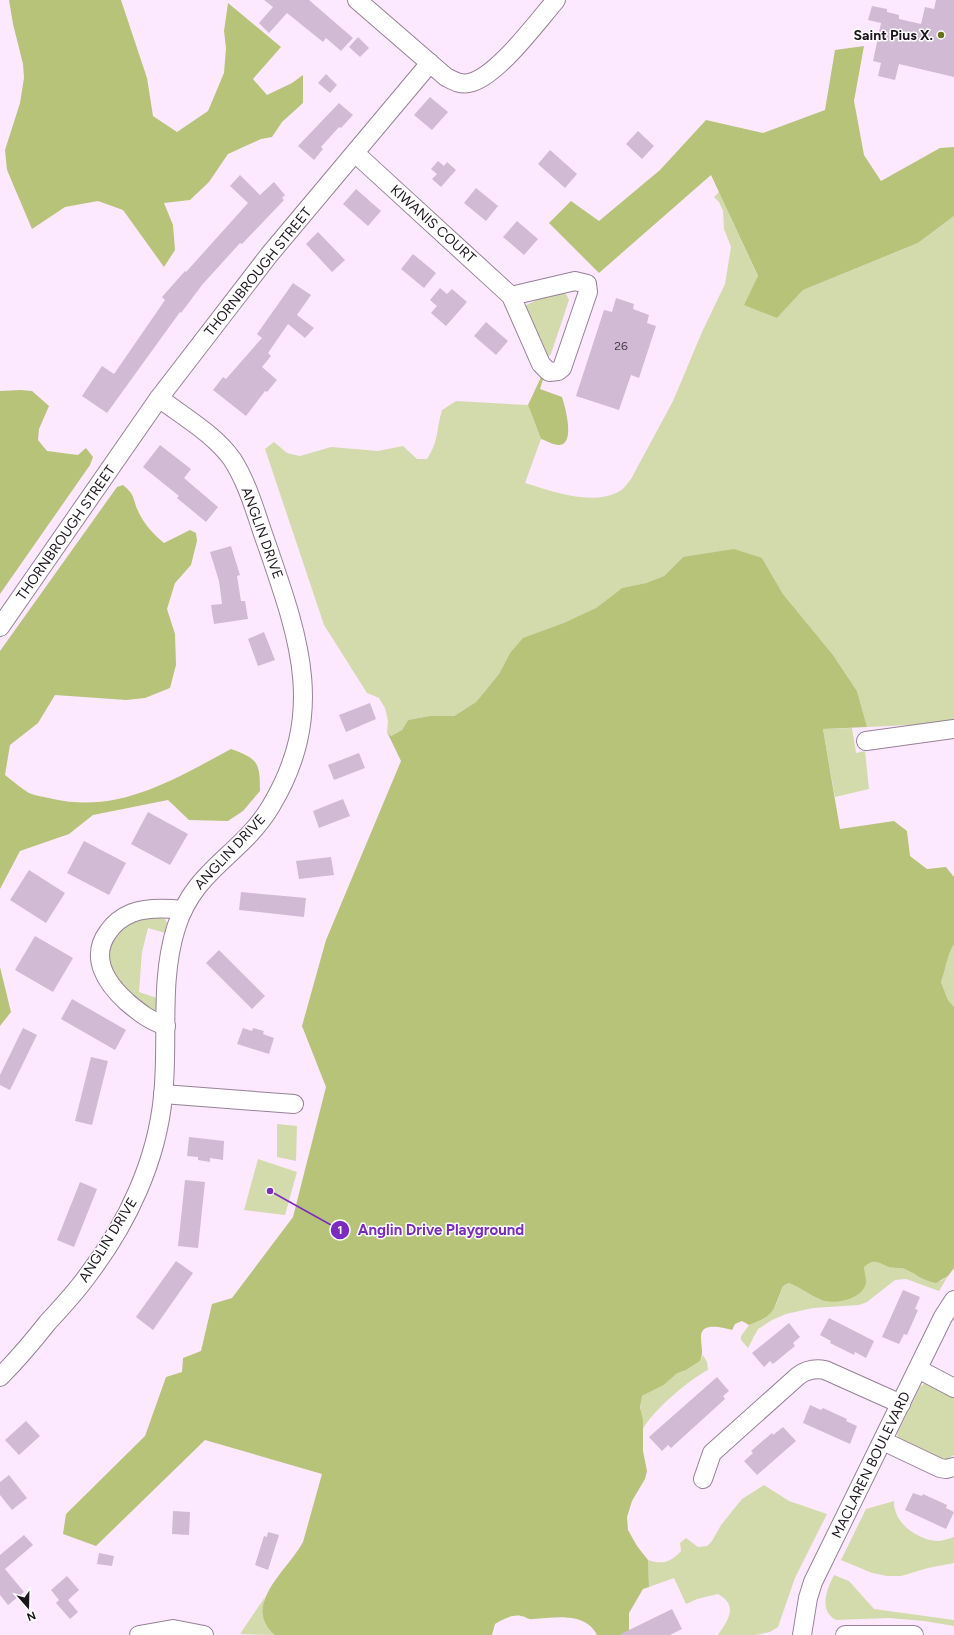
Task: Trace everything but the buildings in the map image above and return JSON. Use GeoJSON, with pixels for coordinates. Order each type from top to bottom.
{"type":"FeatureCollection","features":[{"type":"Feature","properties":{"kind":"street"},"geometry":{"type":"LineString","coordinates":[[357,0],[430,63],[456,82],[468,84],[475,82],[496,68],[556,0]]}},
{"type":"Feature","properties":{"kind":"street","name":"THORNBROUGH STREET"},"geometry":{"type":"LineString","coordinates":[[0,627],[159,398],[269,255],[430,63]]}},
{"type":"Feature","properties":{"kind":"street","name":"KIWANIS COURT"},"geometry":{"type":"LineString","coordinates":[[355,153],[511,296],[541,364],[549,372],[558,371],[562,368],[588,292],[587,284],[575,281],[511,296]]}},
{"type":"Feature","properties":{"kind":"street","name":"ANGLIN DRIVE"},"geometry":{"type":"LineString","coordinates":[[0,1377],[88,1276],[124,1219],[147,1168],[164,1094],[168,965],[176,927],[183,910],[204,878],[252,833],[272,806],[292,761],[299,737],[304,696],[304,676],[300,652],[282,590],[240,472],[223,448],[159,398]]}},
{"type":"Feature","properties":{"kind":"street"},"geometry":{"type":"LineString","coordinates":[[866,741],[954,728]]}},
{"type":"Feature","properties":{"kind":"street"},"geometry":{"type":"LineString","coordinates":[[166,1026],[147,1019],[113,990],[104,974],[100,960],[100,952],[106,935],[124,916],[142,910],[162,908],[183,910]]}},
{"type":"Feature","properties":{"kind":"street"},"geometry":{"type":"LineString","coordinates":[[164,1094],[294,1104]]}},
{"type":"Feature","properties":{"kind":"street","name":"MACLAREN BOULEVARD"},"geometry":{"type":"LineString","coordinates":[[802,1635],[807,1602],[813,1582],[943,1317],[954,1300]]}},
{"type":"Feature","properties":{"kind":"street"},"geometry":{"type":"LineString","coordinates":[[703,1479],[712,1453],[798,1376],[807,1371],[815,1369],[824,1370],[901,1404]]}},
{"type":"Feature","properties":{"kind":"street"},"geometry":{"type":"LineString","coordinates":[[918,1369],[954,1388]]}},
{"type":"Feature","properties":{"kind":"street"},"geometry":{"type":"LineString","coordinates":[[883,1441],[940,1468],[946,1469],[954,1467]]}},
{"type":"Feature","properties":{"kind":"street"},"geometry":{"type":"LineString","coordinates":[[139,1635],[152,1631],[173,1629],[204,1635]]}},
{"type":"Feature","properties":{"kind":"street"},"geometry":{"type":"LineString","coordinates":[[845,1635],[914,1635]]}},
{"type":"Feature","properties":{"kind":"green space"},"geometry":{"type":"Polygon","coordinates":[[[9,0],[121,0],[147,78],[153,116],[177,132],[208,111],[224,73],[226,48],[224,31],[228,3],[281,47],[253,79],[267,95],[292,83],[303,75],[303,103],[282,122],[272,137],[261,139],[228,154],[209,182],[190,200],[164,203],[173,225],[175,250],[164,267],[123,210],[98,201],[65,207],[32,229],[7,170],[5,150],[20,103],[24,78],[23,64],[13,24],[9,0]]]}},
{"type":"Feature","properties":{"kind":"green space"},"geometry":{"type":"Polygon","coordinates":[[[864,46],[854,101],[864,155],[881,181],[940,148],[954,147],[954,216],[918,243],[803,290],[777,318],[744,305],[758,276],[711,175],[599,273],[549,223],[571,201],[599,221],[660,170],[706,120],[763,133],[825,110],[835,50],[864,46]]]}},
{"type":"Feature","properties":{"kind":"green space"},"geometry":{"type":"Polygon","coordinates":[[[719,192],[777,318],[803,290],[918,243],[954,216],[954,723],[867,727],[857,691],[833,655],[783,594],[762,558],[683,557],[664,576],[646,583],[622,588],[596,608],[510,653],[499,674],[476,702],[454,716],[429,716],[408,720],[402,730],[391,736],[387,732],[388,721],[385,708],[379,698],[367,693],[324,625],[265,449],[274,442],[287,453],[300,456],[331,447],[378,451],[403,446],[417,459],[427,459],[434,447],[442,410],[456,401],[528,405],[541,439],[525,483],[571,496],[595,498],[618,492],[624,488],[631,479],[673,401],[702,332],[725,284],[731,247],[724,229],[723,211],[719,202],[714,197],[719,192]]]}},
{"type":"Feature","properties":{"kind":"green space"},"geometry":{"type":"Polygon","coordinates":[[[554,292],[565,292],[569,300],[551,354],[547,358],[520,308],[554,292]]]}},
{"type":"Feature","properties":{"kind":"green space"},"geometry":{"type":"Polygon","coordinates":[[[542,375],[544,376],[540,389],[562,397],[565,408],[568,424],[567,439],[564,443],[559,445],[552,444],[541,439],[528,405],[542,375]]]}},
{"type":"Feature","properties":{"kind":"green space"},"geometry":{"type":"Polygon","coordinates":[[[0,391],[32,391],[49,406],[39,429],[38,440],[47,451],[78,455],[86,448],[93,457],[90,465],[0,594],[0,391]]]}},
{"type":"Feature","properties":{"kind":"green space"},"geometry":{"type":"Polygon","coordinates":[[[123,485],[132,494],[140,516],[164,543],[190,530],[196,533],[197,541],[191,565],[175,583],[167,609],[175,634],[176,665],[170,688],[145,698],[126,700],[55,695],[38,723],[10,745],[5,775],[29,793],[35,795],[77,802],[101,802],[124,798],[146,791],[189,772],[231,749],[247,756],[256,763],[259,774],[260,791],[243,811],[228,821],[189,820],[168,800],[93,815],[69,834],[20,851],[0,889],[0,651],[117,487],[123,485]]]}},
{"type":"Feature","properties":{"kind":"green space"},"geometry":{"type":"Polygon","coordinates":[[[734,549],[762,558],[783,594],[833,655],[857,691],[867,727],[823,729],[840,829],[894,821],[907,831],[910,856],[927,869],[946,867],[954,877],[954,944],[941,982],[948,1000],[954,1007],[954,1268],[948,1276],[936,1283],[924,1279],[905,1269],[891,1268],[879,1262],[870,1262],[864,1267],[866,1282],[860,1293],[848,1299],[834,1302],[822,1300],[789,1283],[783,1286],[775,1306],[769,1315],[764,1318],[749,1325],[742,1321],[735,1324],[732,1330],[713,1327],[704,1329],[701,1338],[702,1352],[700,1361],[686,1370],[677,1373],[664,1385],[642,1396],[640,1407],[643,1420],[643,1451],[647,1471],[645,1479],[632,1501],[627,1517],[628,1530],[637,1546],[648,1560],[649,1587],[643,1589],[629,1613],[629,1635],[597,1635],[592,1627],[577,1619],[559,1617],[531,1619],[522,1616],[514,1616],[495,1624],[492,1635],[275,1635],[266,1623],[263,1612],[265,1600],[271,1587],[303,1542],[322,1474],[205,1440],[96,1546],[63,1534],[66,1514],[145,1436],[166,1377],[182,1372],[183,1358],[201,1351],[212,1304],[232,1298],[293,1217],[326,1087],[302,1026],[326,940],[401,761],[387,732],[391,736],[402,730],[408,720],[429,716],[454,716],[476,702],[499,674],[510,653],[523,638],[564,623],[596,608],[622,588],[646,583],[664,576],[683,557],[734,549]]]}},
{"type":"Feature","properties":{"kind":"green space"},"geometry":{"type":"Polygon","coordinates":[[[852,728],[856,753],[865,751],[869,789],[835,797],[823,729],[852,728]]]}},
{"type":"Feature","properties":{"kind":"green space"},"geometry":{"type":"Polygon","coordinates":[[[142,916],[164,917],[167,923],[165,933],[148,928],[142,952],[139,992],[157,998],[156,1010],[152,1012],[147,1010],[111,973],[108,948],[118,930],[142,916]]]}},
{"type":"Feature","properties":{"kind":"green space"},"geometry":{"type":"Polygon","coordinates":[[[954,944],[954,1007],[948,1000],[941,982],[954,944]]]}},
{"type":"Feature","properties":{"kind":"green space"},"geometry":{"type":"Polygon","coordinates":[[[0,967],[11,1012],[0,1026],[0,967]]]}},
{"type":"Feature","properties":{"kind":"green space"},"geometry":{"type":"Polygon","coordinates":[[[277,1124],[297,1126],[296,1161],[277,1157],[277,1124]]]}},
{"type":"Feature","properties":{"kind":"green space"},"geometry":{"type":"Polygon","coordinates":[[[258,1159],[297,1172],[285,1215],[244,1210],[258,1159]]]}},
{"type":"Feature","properties":{"kind":"green space"},"geometry":{"type":"Polygon","coordinates":[[[877,1261],[891,1267],[906,1269],[914,1274],[941,1281],[948,1276],[939,1291],[906,1279],[895,1280],[867,1302],[859,1305],[813,1308],[786,1314],[772,1320],[758,1329],[748,1348],[741,1340],[741,1336],[749,1325],[762,1320],[776,1305],[783,1286],[789,1283],[824,1300],[869,1262],[877,1261]]]}},
{"type":"Feature","properties":{"kind":"green space"},"geometry":{"type":"Polygon","coordinates":[[[703,1355],[707,1362],[708,1370],[692,1380],[672,1396],[654,1414],[643,1429],[640,1407],[642,1396],[664,1385],[677,1372],[686,1370],[700,1361],[703,1355]]]}},
{"type":"Feature","properties":{"kind":"green space"},"geometry":{"type":"Polygon","coordinates":[[[925,1383],[954,1397],[954,1455],[947,1459],[941,1460],[899,1439],[897,1434],[920,1387],[925,1383]]]}},
{"type":"Feature","properties":{"kind":"green space"},"geometry":{"type":"Polygon","coordinates":[[[764,1485],[789,1501],[827,1514],[795,1578],[778,1627],[770,1632],[755,1635],[718,1635],[730,1613],[728,1603],[718,1594],[697,1599],[686,1604],[674,1578],[649,1587],[648,1560],[653,1562],[666,1562],[674,1558],[681,1551],[680,1543],[686,1538],[698,1547],[707,1546],[712,1541],[721,1525],[742,1499],[764,1485]]]}},
{"type":"Feature","properties":{"kind":"green space"},"geometry":{"type":"Polygon","coordinates":[[[894,1501],[897,1516],[907,1528],[914,1533],[928,1540],[936,1541],[954,1537],[954,1563],[928,1568],[901,1576],[887,1576],[872,1573],[841,1560],[866,1509],[894,1501]]]}},
{"type":"Feature","properties":{"kind":"green space"},"geometry":{"type":"Polygon","coordinates":[[[834,1575],[849,1581],[874,1609],[954,1620],[954,1626],[924,1621],[889,1618],[836,1620],[830,1616],[826,1605],[827,1593],[834,1575]]]}},
{"type":"Feature","properties":{"kind":"green space"},"geometry":{"type":"Polygon","coordinates":[[[265,1597],[263,1608],[275,1635],[240,1634],[265,1597]]]}},
{"type":"Feature","properties":{"kind":"place","name":"Saint Pius X."},"geometry":{"type":"Point","coordinates":[941,35]}},
{"type":"Feature","properties":{"kind":"place","name":"Anglin Drive Playground"},"geometry":{"type":"Point","coordinates":[270,1191]}}]}
